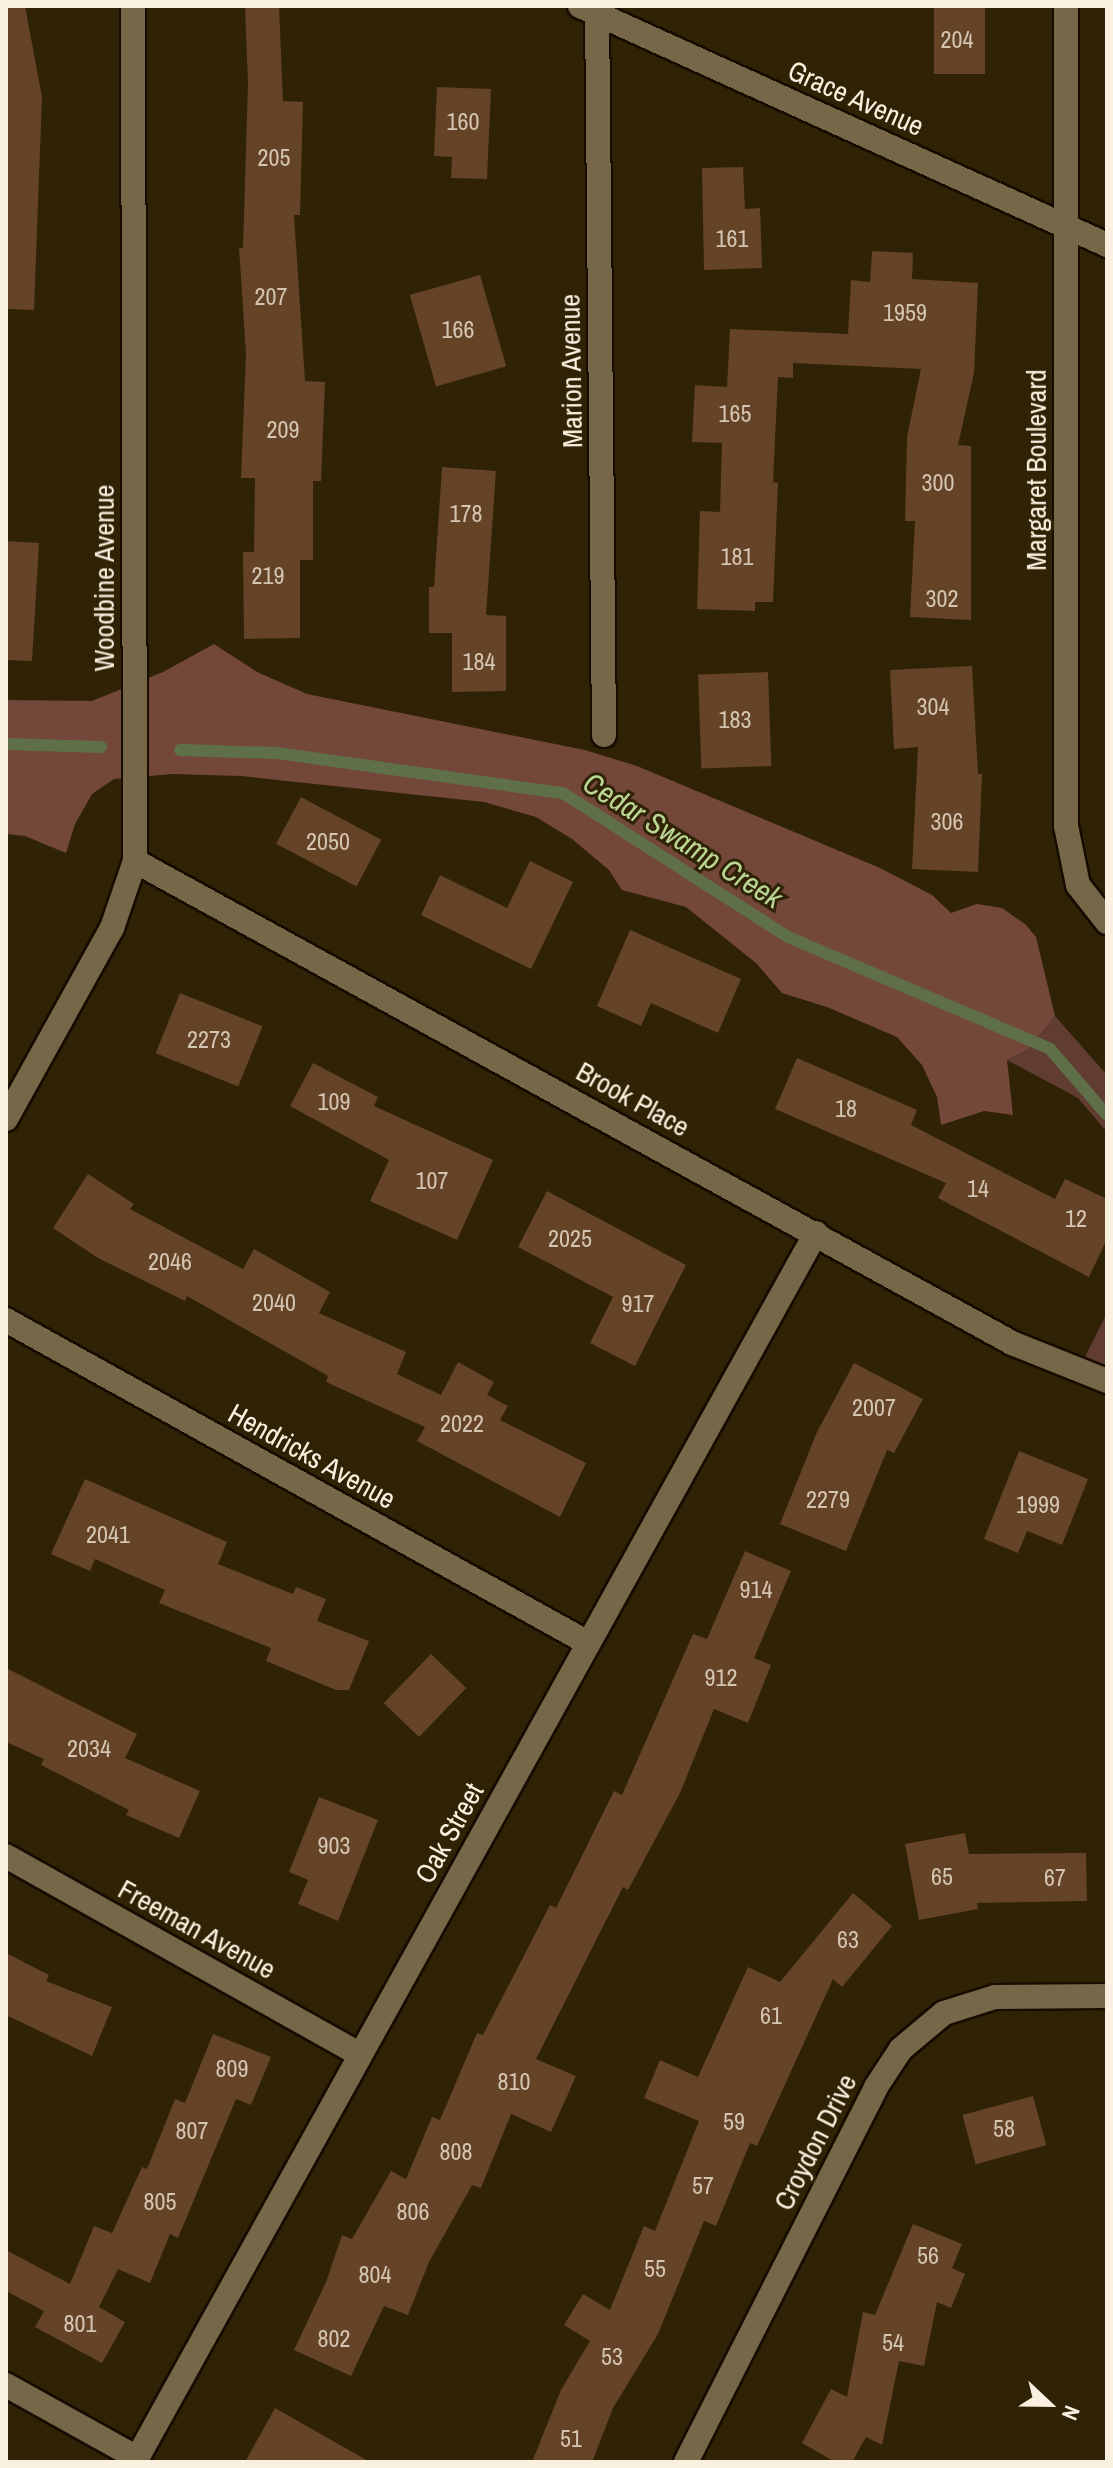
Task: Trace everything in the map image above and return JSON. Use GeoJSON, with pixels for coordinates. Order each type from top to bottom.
{"type":"FeatureCollection","features":[{"type":"Feature","properties":{"kind":"street","name":"Woodbine Avenue"},"geometry":{"type":"LineString","coordinates":[[6,1119],[112,928],[135,861],[133,6]]}},
{"type":"Feature","properties":{"kind":"street","name":"Margaret Boulevard"},"geometry":{"type":"LineString","coordinates":[[1066,6],[1066,826],[1078,885],[1107,922]]}},
{"type":"Feature","properties":{"kind":"street","name":"Grace Avenue"},"geometry":{"type":"LineString","coordinates":[[592,9],[1107,245]]}},
{"type":"Feature","properties":{"kind":"street","name":"Marion Avenue"},"geometry":{"type":"LineString","coordinates":[[592,9],[604,735]]}},
{"type":"Feature","properties":{"kind":"street","name":"Brook Place"},"geometry":{"type":"LineString","coordinates":[[135,861],[1012,1343],[1107,1381]]}},
{"type":"Feature","properties":{"kind":"street","name":"Oak Street"},"geometry":{"type":"LineString","coordinates":[[136,2460],[816,1233]]}},
{"type":"Feature","properties":{"kind":"street","name":"Hendricks Avenue"},"geometry":{"type":"LineString","coordinates":[[6,1320],[588,1643]]}},
{"type":"Feature","properties":{"kind":"street","name":"Freeman Avenue"},"geometry":{"type":"LineString","coordinates":[[6,1856],[359,2054]]}},
{"type":"Feature","properties":{"kind":"street","name":"Croydon Drive"},"geometry":{"type":"LineString","coordinates":[[686,2462],[876,2087],[901,2049],[944,2013],[995,1997],[1107,1996]]}},
{"type":"Feature","properties":{"kind":"street"},"geometry":{"type":"LineString","coordinates":[[6,2385],[136,2460]]}},
{"type":"Feature","properties":{"kind":"shaded area"},"geometry":{"type":"Polygon","coordinates":[[[214,644],[257,672],[307,694],[585,750],[637,766],[880,868],[932,895],[951,913],[977,904],[1002,908],[1025,924],[1036,937],[1055,1016],[1028,1050],[1007,1060],[1013,1115],[984,1111],[941,1125],[937,1097],[922,1065],[897,1037],[827,1007],[782,993],[756,963],[686,907],[622,890],[609,870],[572,839],[536,817],[484,802],[241,776],[172,774],[114,779],[92,794],[75,824],[66,853],[25,836],[6,834],[6,700],[92,701],[163,672],[214,644]]]}},
{"type":"Feature","properties":{"kind":"shaded area"},"geometry":{"type":"Polygon","coordinates":[[[1055,1016],[1107,1075],[1107,1132],[1078,1098],[1007,1060],[1028,1050],[1055,1016]]]}},
{"type":"Feature","properties":{"kind":"shaded area"},"geometry":{"type":"Polygon","coordinates":[[[1107,1313],[1107,1382],[1078,1371],[1107,1313]]]}},
{"type":"Feature","properties":{"kind":"building"},"geometry":{"type":"Polygon","coordinates":[[[6,6],[25,6],[42,97],[34,310],[6,309],[6,6]]]}},
{"type":"Feature","properties":{"kind":"building"},"geometry":{"type":"Polygon","coordinates":[[[245,6],[279,6],[283,101],[303,102],[300,215],[294,215],[305,381],[325,382],[321,481],[313,481],[313,560],[300,560],[300,638],[244,639],[243,552],[254,552],[255,478],[241,478],[246,353],[239,248],[243,248],[248,84],[245,6]]]}},
{"type":"Feature","properties":{"kind":"building"},"geometry":{"type":"Polygon","coordinates":[[[934,6],[985,6],[985,74],[934,74],[934,6]]]}},
{"type":"Feature","properties":{"kind":"building"},"geometry":{"type":"Polygon","coordinates":[[[437,87],[491,89],[487,179],[451,178],[452,157],[434,156],[437,87]]]}},
{"type":"Feature","properties":{"kind":"building"},"geometry":{"type":"Polygon","coordinates":[[[743,167],[745,209],[760,208],[762,268],[704,270],[702,168],[743,167]]]}},
{"type":"Feature","properties":{"kind":"building"},"geometry":{"type":"Polygon","coordinates":[[[872,251],[913,253],[912,279],[978,283],[974,373],[958,445],[971,446],[971,620],[910,617],[915,521],[905,521],[907,437],[921,369],[793,363],[793,378],[778,377],[773,482],[778,483],[773,602],[755,602],[755,611],[697,609],[700,511],[720,512],[722,443],[692,442],[695,385],[727,387],[730,329],[848,334],[851,280],[870,282],[872,251]]]}},
{"type":"Feature","properties":{"kind":"building"},"geometry":{"type":"Polygon","coordinates":[[[480,275],[506,366],[436,386],[410,295],[480,275]]]}},
{"type":"Feature","properties":{"kind":"building"},"geometry":{"type":"Polygon","coordinates":[[[442,467],[496,471],[486,615],[506,616],[506,691],[452,692],[452,633],[429,633],[429,587],[434,587],[442,467]]]}},
{"type":"Feature","properties":{"kind":"building"},"geometry":{"type":"Polygon","coordinates":[[[6,541],[39,543],[32,661],[6,660],[6,541]]]}},
{"type":"Feature","properties":{"kind":"building"},"geometry":{"type":"Polygon","coordinates":[[[972,666],[978,774],[982,774],[978,872],[912,869],[918,747],[894,749],[890,670],[972,666]]]}},
{"type":"Feature","properties":{"kind":"building"},"geometry":{"type":"Polygon","coordinates":[[[768,672],[771,766],[701,768],[698,674],[768,672]]]}},
{"type":"Feature","properties":{"kind":"building"},"geometry":{"type":"Polygon","coordinates":[[[301,797],[381,840],[356,887],[276,844],[301,797]]]}},
{"type":"Feature","properties":{"kind":"building"},"geometry":{"type":"Polygon","coordinates":[[[530,861],[573,882],[531,969],[421,915],[440,875],[507,908],[530,861]]]}},
{"type":"Feature","properties":{"kind":"building"},"geometry":{"type":"Polygon","coordinates":[[[630,930],[741,979],[718,1033],[651,1003],[641,1026],[597,1006],[630,930]]]}},
{"type":"Feature","properties":{"kind":"building"},"geometry":{"type":"Polygon","coordinates":[[[180,993],[263,1026],[238,1087],[156,1053],[180,993]]]}},
{"type":"Feature","properties":{"kind":"building"},"geometry":{"type":"Polygon","coordinates":[[[797,1058],[917,1110],[911,1125],[1055,1199],[1065,1179],[1107,1199],[1107,1239],[1089,1277],[938,1198],[946,1183],[775,1109],[797,1058]]]}},
{"type":"Feature","properties":{"kind":"building"},"geometry":{"type":"Polygon","coordinates":[[[313,1063],[378,1097],[374,1106],[493,1160],[457,1240],[370,1201],[389,1160],[290,1106],[313,1063]]]}},
{"type":"Feature","properties":{"kind":"building"},"geometry":{"type":"Polygon","coordinates":[[[88,1174],[134,1204],[130,1209],[243,1269],[254,1249],[330,1292],[319,1313],[406,1352],[397,1374],[441,1395],[458,1362],[494,1382],[487,1395],[508,1406],[500,1420],[586,1463],[560,1517],[417,1441],[425,1427],[326,1382],[328,1376],[187,1296],[185,1301],[98,1258],[53,1228],[88,1174]]]}},
{"type":"Feature","properties":{"kind":"building"},"geometry":{"type":"Polygon","coordinates":[[[547,1191],[686,1265],[635,1366],[590,1343],[613,1297],[518,1247],[547,1191]]]}},
{"type":"Feature","properties":{"kind":"building"},"geometry":{"type":"Polygon","coordinates":[[[854,1363],[923,1399],[894,1453],[887,1450],[846,1551],[780,1524],[817,1432],[854,1363]]]}},
{"type":"Feature","properties":{"kind":"building"},"geometry":{"type":"Polygon","coordinates":[[[1019,1451],[1088,1479],[1062,1545],[1027,1531],[1018,1553],[984,1539],[1019,1451]]]}},
{"type":"Feature","properties":{"kind":"building"},"geometry":{"type":"Polygon","coordinates":[[[85,1479],[227,1542],[218,1564],[293,1594],[296,1587],[326,1599],[317,1621],[369,1641],[349,1690],[336,1690],[266,1661],[271,1648],[159,1603],[165,1590],[95,1559],[90,1571],[51,1554],[85,1479]]]}},
{"type":"Feature","properties":{"kind":"building"},"geometry":{"type":"Polygon","coordinates":[[[745,1551],[791,1571],[754,1658],[771,1665],[748,1723],[714,1709],[680,1793],[628,1890],[623,1887],[536,2059],[576,2076],[551,2132],[511,2114],[481,2188],[472,2185],[429,2262],[408,2315],[384,2306],[351,2376],[294,2350],[326,2282],[342,2235],[352,2239],[391,2171],[406,2179],[432,2117],[440,2120],[477,2033],[483,2035],[550,1905],[556,1908],[614,1791],[622,1795],[693,1634],[707,1639],[745,1551]]]}},
{"type":"Feature","properties":{"kind":"building"},"geometry":{"type":"Polygon","coordinates":[[[431,1654],[466,1688],[419,1737],[384,1703],[431,1654]]]}},
{"type":"Feature","properties":{"kind":"building"},"geometry":{"type":"Polygon","coordinates":[[[6,1668],[137,1734],[125,1758],[200,1791],[179,1838],[126,1815],[129,1810],[41,1765],[44,1759],[6,1742],[6,1668]]]}},
{"type":"Feature","properties":{"kind":"building"},"geometry":{"type":"Polygon","coordinates":[[[319,1797],[378,1820],[338,1921],[298,1904],[308,1880],[289,1872],[319,1797]]]}},
{"type":"Feature","properties":{"kind":"building"},"geometry":{"type":"Polygon","coordinates":[[[965,1833],[969,1854],[1086,1853],[1087,1901],[977,1903],[978,1909],[919,1920],[905,1844],[965,1833]]]}},
{"type":"Feature","properties":{"kind":"building"},"geometry":{"type":"Polygon","coordinates":[[[853,1893],[892,1926],[842,1987],[833,1979],[757,2146],[750,2143],[716,2226],[704,2221],[658,2334],[613,2408],[592,2462],[532,2462],[561,2390],[590,2341],[564,2325],[583,2294],[610,2310],[644,2226],[655,2231],[699,2121],[644,2098],[660,2060],[698,2077],[748,1967],[780,1982],[853,1893]]]}},
{"type":"Feature","properties":{"kind":"building"},"geometry":{"type":"Polygon","coordinates":[[[6,1953],[49,1975],[46,1981],[112,2007],[92,2056],[6,2015],[6,1953]]]}},
{"type":"Feature","properties":{"kind":"building"},"geometry":{"type":"Polygon","coordinates":[[[213,2034],[271,2057],[251,2105],[236,2099],[178,2238],[170,2234],[150,2283],[118,2269],[99,2307],[125,2322],[102,2363],[35,2327],[44,2311],[6,2291],[6,2250],[70,2284],[94,2226],[112,2233],[142,2167],[147,2169],[175,2099],[185,2103],[213,2034]]]}},
{"type":"Feature","properties":{"kind":"building"},"geometry":{"type":"Polygon","coordinates":[[[1033,2096],[1046,2145],[976,2164],[962,2115],[1033,2096]]]}},
{"type":"Feature","properties":{"kind":"building"},"geometry":{"type":"Polygon","coordinates":[[[913,2224],[962,2244],[952,2268],[965,2274],[951,2308],[937,2302],[924,2366],[899,2361],[882,2445],[866,2437],[852,2462],[835,2462],[802,2443],[831,2389],[847,2397],[863,2312],[875,2315],[913,2224]]]}},
{"type":"Feature","properties":{"kind":"building"},"geometry":{"type":"Polygon","coordinates":[[[275,2408],[370,2462],[245,2462],[275,2408]]]}},
{"type":"Feature","properties":{"kind":"waterway","name":"Cedar Swamp Creek"},"geometry":{"type":"LineString","coordinates":[[6,744],[101,747]]}},
{"type":"Feature","properties":{"kind":"waterway","name":"Cedar Swamp Creek"},"geometry":{"type":"LineString","coordinates":[[180,750],[277,753],[563,793],[788,937],[1050,1049],[1107,1115]]}}]}
